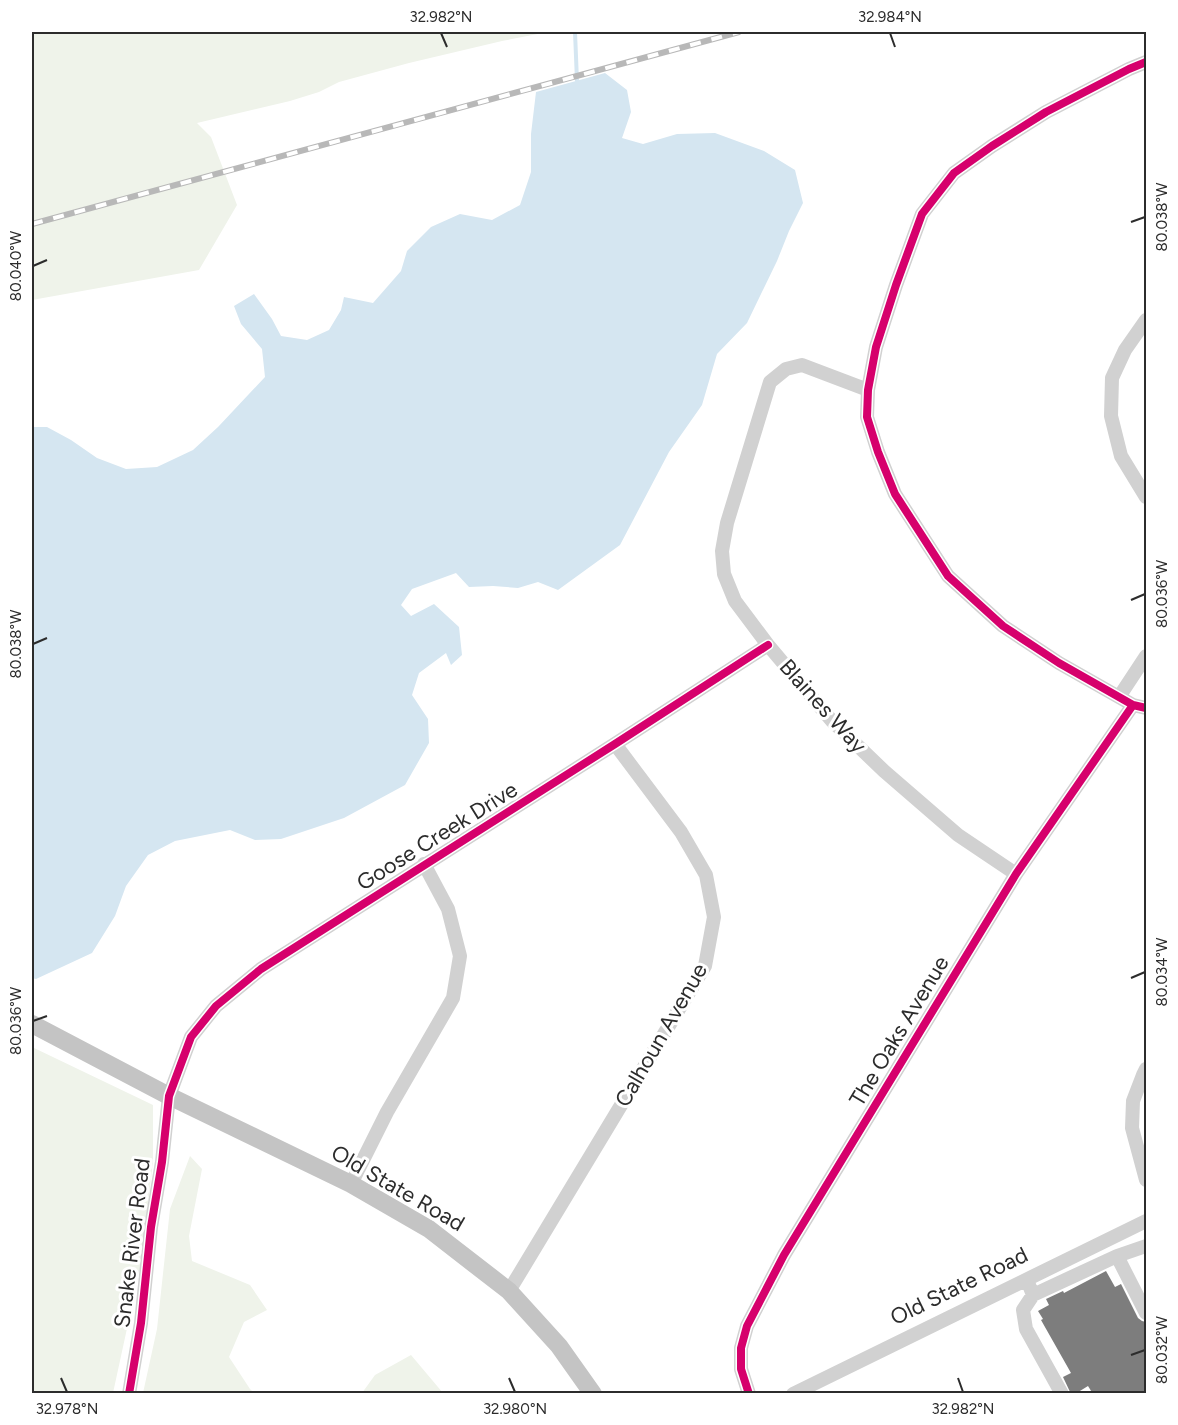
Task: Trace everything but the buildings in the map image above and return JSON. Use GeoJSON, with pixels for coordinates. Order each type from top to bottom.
{"type":"FeatureCollection","features":[{"type":"Feature","properties":{"kind":"main road","name":"Old State Road"},"geometry":{"type":"LineString","coordinates":[[32,1024],[168,1096],[351,1184],[429,1229],[509,1291],[559,1346],[593,1394]]}},
{"type":"Feature","properties":{"kind":"street"},"geometry":{"type":"LineString","coordinates":[[1140,706],[1119,697],[1059,663],[1003,626],[948,576],[895,494],[867,417],[868,390],[876,347],[896,285],[922,214],[954,173],[1046,112],[1146,62]]}},
{"type":"Feature","properties":{"kind":"street"},"geometry":{"type":"LineString","coordinates":[[1146,320],[1125,350],[1112,378],[1111,416],[1121,456],[1146,497]]}},
{"type":"Feature","properties":{"kind":"street","name":"Blaines Way"},"geometry":{"type":"LineString","coordinates":[[868,390],[802,364],[786,369],[770,382],[727,523],[722,551],[724,574],[735,601],[768,645],[832,721],[884,771],[958,835],[1016,874]]}},
{"type":"Feature","properties":{"kind":"street","name":"Goose Creek Drive"},"geometry":{"type":"LineString","coordinates":[[168,1096],[190,1037],[216,1006],[261,969],[768,645]]}},
{"type":"Feature","properties":{"kind":"street"},"geometry":{"type":"LineString","coordinates":[[1119,697],[1146,656]]}},
{"type":"Feature","properties":{"kind":"street","name":"The Oaks Avenue"},"geometry":{"type":"LineString","coordinates":[[749,1394],[741,1369],[741,1348],[747,1326],[784,1255],[1016,874],[1140,706]]}},
{"type":"Feature","properties":{"kind":"street","name":"Calhoun Avenue"},"geometry":{"type":"LineString","coordinates":[[509,1291],[705,966],[714,917],[706,874],[681,832],[615,744]]}},
{"type":"Feature","properties":{"kind":"street"},"geometry":{"type":"LineString","coordinates":[[351,1184],[387,1112],[453,998],[460,956],[448,909],[424,864]]}},
{"type":"Feature","properties":{"kind":"street"},"geometry":{"type":"LineString","coordinates":[[1146,1069],[1133,1101],[1132,1128],[1146,1180]]}},
{"type":"Feature","properties":{"kind":"street","name":"Snake River Road"},"geometry":{"type":"LineString","coordinates":[[129,1394],[141,1323],[151,1227],[162,1162],[168,1096]]}},
{"type":"Feature","properties":{"kind":"street","name":"Old State Road"},"geometry":{"type":"LineString","coordinates":[[793,1394],[1146,1221]]}},
{"type":"Feature","properties":{"kind":"street"},"geometry":{"type":"LineString","coordinates":[[1062,1394],[1026,1329],[1023,1310],[1033,1296],[1117,1256],[1146,1246]]}},
{"type":"Feature","properties":{"kind":"street"},"geometry":{"type":"LineString","coordinates":[[1117,1256],[1142,1292],[1146,1313]]}},
{"type":"Feature","properties":{"kind":"street"},"geometry":{"type":"LineString","coordinates":[[1027,1280],[1033,1296]]}},
{"type":"Feature","properties":{"kind":"shaded area"},"geometry":{"type":"Polygon","coordinates":[[[32,32],[548,32],[409,63],[339,82],[319,92],[290,101],[197,123],[211,137],[237,205],[199,270],[32,300],[32,32]]]}},
{"type":"Feature","properties":{"kind":"shaded area"},"geometry":{"type":"Polygon","coordinates":[[[32,1047],[153,1105],[153,1161],[141,1264],[113,1393],[32,1393],[32,1047]]]}},
{"type":"Feature","properties":{"kind":"shaded area"},"geometry":{"type":"Polygon","coordinates":[[[190,1156],[202,1169],[189,1236],[192,1261],[250,1285],[267,1310],[244,1322],[229,1357],[254,1393],[143,1393],[157,1329],[170,1209],[190,1156]]]}},
{"type":"Feature","properties":{"kind":"shaded area"},"geometry":{"type":"Polygon","coordinates":[[[411,1355],[443,1393],[362,1393],[375,1375],[411,1355]]]}},
{"type":"Feature","properties":{"kind":"water"},"geometry":{"type":"Polygon","coordinates":[[[605,73],[627,90],[631,112],[622,138],[643,144],[677,134],[715,133],[764,151],[795,170],[803,203],[747,323],[717,354],[702,405],[669,452],[620,545],[558,590],[538,582],[518,588],[469,587],[456,573],[412,589],[401,605],[411,616],[434,604],[459,627],[462,655],[451,665],[446,653],[419,673],[412,695],[428,719],[429,743],[405,785],[344,818],[281,839],[255,840],[230,830],[175,841],[148,855],[126,886],[115,916],[92,953],[36,979],[32,978],[32,427],[47,427],[97,458],[126,469],[157,467],[193,450],[265,377],[262,349],[241,324],[234,306],[254,294],[281,336],[307,340],[329,330],[341,310],[344,297],[373,303],[401,271],[407,251],[431,227],[460,214],[492,220],[520,205],[531,172],[531,134],[536,92],[605,73]]]}},
{"type":"Feature","properties":{"kind":"waterway"},"geometry":{"type":"LineString","coordinates":[[575,32],[577,81]]}},
{"type":"Feature","properties":{"kind":"railway"},"geometry":{"type":"LineString","coordinates":[[32,224],[739,32]]}},
{"type":"Feature","properties":{"kind":"cycle path"},"geometry":{"type":"LineString","coordinates":[[1146,62],[1046,112],[954,173],[922,214],[896,285],[876,347],[868,390],[867,417],[895,494],[948,576],[1003,626],[1059,663],[1133,705],[1146,708]]}},
{"type":"Feature","properties":{"kind":"cycle path"},"geometry":{"type":"LineString","coordinates":[[129,1394],[141,1323],[151,1227],[162,1162],[169,1096],[191,1037],[216,1006],[261,969],[768,645]]}},
{"type":"Feature","properties":{"kind":"cycle path"},"geometry":{"type":"LineString","coordinates":[[749,1394],[741,1369],[741,1348],[747,1326],[784,1255],[1016,874],[1133,705]]}}]}
